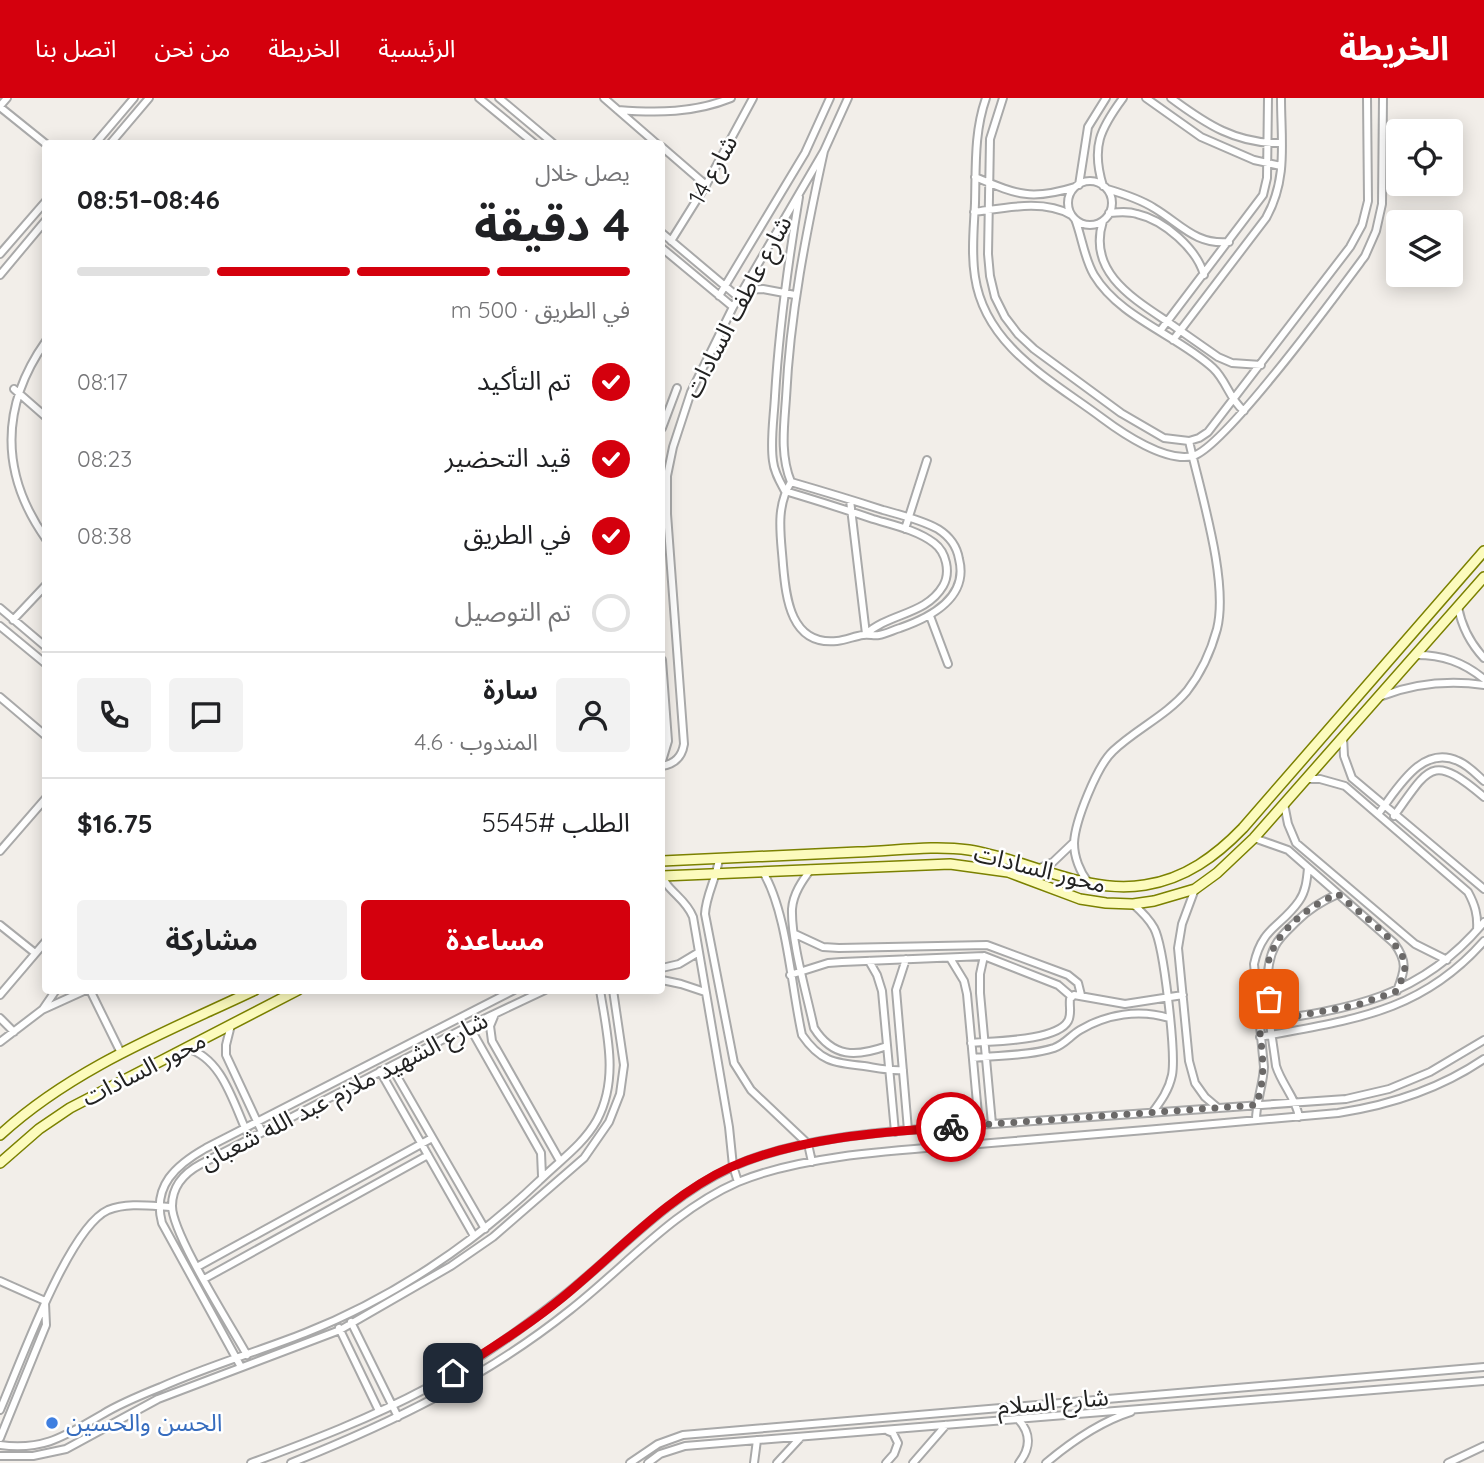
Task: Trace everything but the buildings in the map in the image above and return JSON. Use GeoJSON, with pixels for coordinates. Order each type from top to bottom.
{"type":"FeatureCollection","features":[{"type":"Feature","properties":{"kind":"street"},"geometry":{"type":"LineString","coordinates":[[7,98],[0,106],[42,141]]}},
{"type":"Feature","properties":{"kind":"street"},"geometry":{"type":"LineString","coordinates":[[98,140],[134,98]]}},
{"type":"Feature","properties":{"kind":"street"},"geometry":{"type":"LineString","coordinates":[[113,140],[149,98]]}},
{"type":"Feature","properties":{"kind":"street"},"geometry":{"type":"LineString","coordinates":[[479,98],[530,140]]}},
{"type":"Feature","properties":{"kind":"street"},"geometry":{"type":"LineString","coordinates":[[499,98],[549,140]]}},
{"type":"Feature","properties":{"kind":"street"},"geometry":{"type":"LineString","coordinates":[[604,98],[652,140]]}},
{"type":"Feature","properties":{"kind":"street"},"geometry":{"type":"LineString","coordinates":[[618,110],[655,113],[692,109],[731,98]]}},
{"type":"Feature","properties":{"kind":"street","name":"شارع 14"},"geometry":{"type":"LineString","coordinates":[[671,241],[706,185],[753,98]]}},
{"type":"Feature","properties":{"kind":"street","name":"شارع عاطف السادات"},"geometry":{"type":"LineString","coordinates":[[719,296],[805,153],[830,98]]}},
{"type":"Feature","properties":{"kind":"street","name":"شارع عاطف السادات"},"geometry":{"type":"LineString","coordinates":[[665,472],[684,410],[733,307],[824,151],[848,98]]}},
{"type":"Feature","properties":{"kind":"street"},"geometry":{"type":"LineString","coordinates":[[986,98],[976,138],[974,212],[975,278],[986,312],[1005,343],[1023,360],[1114,426],[1161,452],[1176,456],[1192,456],[1215,442],[1244,411],[1364,256],[1376,231],[1382,204],[1383,98]]}},
{"type":"Feature","properties":{"kind":"street"},"geometry":{"type":"LineString","coordinates":[[1003,98],[990,139],[989,183],[990,276],[1000,307],[1018,334],[1034,349],[1121,414],[1164,438],[1189,441],[1208,432],[1233,402],[1350,247],[1362,225],[1368,201],[1367,98]]}},
{"type":"Feature","properties":{"kind":"street"},"geometry":{"type":"LineString","coordinates":[[1106,98],[1088,127],[1078,185],[1069,199],[1088,264],[1096,278],[1126,308],[1213,368],[1225,384],[1233,402],[1244,411]]}},
{"type":"Feature","properties":{"kind":"street"},"geometry":{"type":"LineString","coordinates":[[1123,98],[1101,132],[1097,150],[1097,168],[1112,205],[1099,233],[1099,246],[1110,273],[1132,299],[1218,357],[1232,363],[1261,365]]}},
{"type":"Feature","properties":{"kind":"street"},"geometry":{"type":"LineString","coordinates":[[1146,98],[1201,137],[1267,164],[1281,166]]}},
{"type":"Feature","properties":{"kind":"street"},"geometry":{"type":"LineString","coordinates":[[1171,98],[1224,134],[1245,141],[1281,143]]}},
{"type":"Feature","properties":{"kind":"street"},"geometry":{"type":"LineString","coordinates":[[1160,331],[1263,195],[1267,164],[1268,98]]}},
{"type":"Feature","properties":{"kind":"street"},"geometry":{"type":"LineString","coordinates":[[1173,340],[1276,201],[1281,181],[1281,98]]}},
{"type":"Feature","properties":{"kind":"street"},"geometry":{"type":"LineString","coordinates":[[665,150],[706,185]]}},
{"type":"Feature","properties":{"kind":"street"},"geometry":{"type":"LineString","coordinates":[[791,482],[783,457],[787,368],[802,253],[824,151]]}},
{"type":"Feature","properties":{"kind":"street"},"geometry":{"type":"LineString","coordinates":[[975,177],[1018,194],[1046,194],[1091,181],[1140,200],[1203,240],[1229,242]]}},
{"type":"Feature","properties":{"kind":"street"},"geometry":{"type":"LineString","coordinates":[[800,191],[783,294],[772,445],[775,469],[785,491],[905,529],[933,542],[942,551],[946,562],[944,585],[918,609],[876,625],[866,634]]}},
{"type":"Feature","properties":{"kind":"street"},"geometry":{"type":"LineString","coordinates":[[0,254],[42,206]]}},
{"type":"Feature","properties":{"kind":"street"},"geometry":{"type":"LineString","coordinates":[[974,212],[1046,207],[1060,208],[1088,225],[1103,221]]}},
{"type":"Feature","properties":{"kind":"street"},"geometry":{"type":"LineString","coordinates":[[1110,213],[1124,212],[1151,219],[1195,253],[1204,275]]}},
{"type":"Feature","properties":{"kind":"street"},"geometry":{"type":"LineString","coordinates":[[0,275],[42,225]]}},
{"type":"Feature","properties":{"kind":"street"},"geometry":{"type":"LineString","coordinates":[[665,236],[738,297]]}},
{"type":"Feature","properties":{"kind":"street"},"geometry":{"type":"LineString","coordinates":[[665,251],[733,307]]}},
{"type":"Feature","properties":{"kind":"street"},"geometry":{"type":"LineString","coordinates":[[743,290],[763,289],[795,295]]}},
{"type":"Feature","properties":{"kind":"street"},"geometry":{"type":"LineString","coordinates":[[4,423],[13,389],[42,346]]}},
{"type":"Feature","properties":{"kind":"street","name":"شارع عاطف السادات"},"geometry":{"type":"LineString","coordinates":[[665,420],[677,388]]}},
{"type":"Feature","properties":{"kind":"street"},"geometry":{"type":"LineString","coordinates":[[13,389],[42,414]]}},
{"type":"Feature","properties":{"kind":"street"},"geometry":{"type":"LineString","coordinates":[[1088,882],[1079,867],[1074,842],[1096,772],[1112,752],[1162,715],[1188,690],[1206,660],[1218,627],[1220,592],[1215,557],[1189,441]]}},
{"type":"Feature","properties":{"kind":"street"},"geometry":{"type":"LineString","coordinates":[[905,529],[928,460]]}},
{"type":"Feature","properties":{"kind":"street"},"geometry":{"type":"LineString","coordinates":[[791,482],[909,517],[939,530],[950,539],[958,551],[961,565],[959,580],[946,605],[930,616],[878,635],[866,634],[836,641],[817,639],[800,628],[790,612],[785,594],[779,520],[780,506],[791,482]]}},
{"type":"Feature","properties":{"kind":"street"},"geometry":{"type":"LineString","coordinates":[[12,491],[42,534]]}},
{"type":"Feature","properties":{"kind":"street"},"geometry":{"type":"LineString","coordinates":[[850,500],[866,634]]}},
{"type":"Feature","properties":{"kind":"street","name":"شارع عاطف السادات"},"geometry":{"type":"LineString","coordinates":[[665,527],[684,744],[676,761],[665,763]]}},
{"type":"Feature","properties":{"kind":"street","name":"محور السادات"},"geometry":{"type":"LineString","coordinates":[[665,861],[921,849],[968,850],[1116,888],[1145,886],[1173,878],[1199,866],[1223,849],[1484,551]]}},
{"type":"Feature","properties":{"kind":"street","name":"محور السادات"},"geometry":{"type":"LineString","coordinates":[[665,874],[921,864],[970,866],[1008,872],[1080,899],[1106,904],[1154,901],[1195,889],[1217,873],[1254,838],[1484,577]]}},
{"type":"Feature","properties":{"kind":"street"},"geometry":{"type":"LineString","coordinates":[[13,620],[42,589]]}},
{"type":"Feature","properties":{"kind":"street"},"geometry":{"type":"LineString","coordinates":[[1458,607],[1470,642],[1484,659]]}},
{"type":"Feature","properties":{"kind":"street"},"geometry":{"type":"LineString","coordinates":[[0,608],[42,644]]}},
{"type":"Feature","properties":{"kind":"street"},"geometry":{"type":"LineString","coordinates":[[3,629],[6,614]]}},
{"type":"Feature","properties":{"kind":"street"},"geometry":{"type":"LineString","coordinates":[[930,616],[948,664]]}},
{"type":"Feature","properties":{"kind":"street"},"geometry":{"type":"LineString","coordinates":[[3,629],[19,625]]}},
{"type":"Feature","properties":{"kind":"street"},"geometry":{"type":"LineString","coordinates":[[3,629],[42,661]]}},
{"type":"Feature","properties":{"kind":"street"},"geometry":{"type":"LineString","coordinates":[[1414,655],[1435,655],[1456,661],[1484,679]]}},
{"type":"Feature","properties":{"kind":"street"},"geometry":{"type":"LineString","coordinates":[[1384,666],[1396,676]]}},
{"type":"Feature","properties":{"kind":"street"},"geometry":{"type":"LineString","coordinates":[[1377,698],[1404,688],[1433,683],[1484,685]]}},
{"type":"Feature","properties":{"kind":"street"},"geometry":{"type":"LineString","coordinates":[[0,697],[42,733]]}},
{"type":"Feature","properties":{"kind":"street","name":"شارع عاطف السادات"},"geometry":{"type":"LineString","coordinates":[[665,700],[668,741],[665,752]]}},
{"type":"Feature","properties":{"kind":"street"},"geometry":{"type":"LineString","coordinates":[[1343,736],[1345,756],[1352,778],[1484,889]]}},
{"type":"Feature","properties":{"kind":"street"},"geometry":{"type":"LineString","coordinates":[[1378,814],[1413,769],[1434,758],[1447,757],[1458,761],[1484,781]]}},
{"type":"Feature","properties":{"kind":"street"},"geometry":{"type":"LineString","coordinates":[[1388,823],[1420,779],[1440,770],[1461,778],[1484,797]]}},
{"type":"Feature","properties":{"kind":"street"},"geometry":{"type":"LineString","coordinates":[[1306,779],[1320,779],[1345,786],[1468,892],[1475,904],[1477,930]]}},
{"type":"Feature","properties":{"kind":"street"},"geometry":{"type":"LineString","coordinates":[[1284,803],[1296,843],[1415,944],[1447,960]]}},
{"type":"Feature","properties":{"kind":"street"},"geometry":{"type":"LineString","coordinates":[[0,851],[42,804]]}},
{"type":"Feature","properties":{"kind":"street"},"geometry":{"type":"LineString","coordinates":[[1254,838],[1288,850],[1394,943],[1402,954],[1405,967],[1397,991]]}},
{"type":"Feature","properties":{"kind":"street"},"geometry":{"type":"LineString","coordinates":[[1040,868],[1053,862],[1074,842]]}},
{"type":"Feature","properties":{"kind":"street"},"geometry":{"type":"LineString","coordinates":[[719,858],[718,872],[706,900],[705,914],[734,1063],[751,1090],[808,1144],[812,1162]]}},
{"type":"Feature","properties":{"kind":"street"},"geometry":{"type":"LineString","coordinates":[[1256,1120],[1256,1105],[1264,1067],[1254,964],[1257,949],[1265,935],[1299,901],[1307,880],[1308,868]]}},
{"type":"Feature","properties":{"kind":"street"},"geometry":{"type":"LineString","coordinates":[[811,869],[795,894],[792,909],[814,1028],[822,1040],[833,1049],[847,1053],[887,1046]]}},
{"type":"Feature","properties":{"kind":"street"},"geometry":{"type":"LineString","coordinates":[[763,872],[775,895],[802,1034],[813,1050],[829,1061],[903,1070]]}},
{"type":"Feature","properties":{"kind":"street"},"geometry":{"type":"LineString","coordinates":[[1324,882],[1331,874]]}},
{"type":"Feature","properties":{"kind":"street"},"geometry":{"type":"LineString","coordinates":[[665,881],[691,912],[729,1127],[733,1166],[738,1182]]}},
{"type":"Feature","properties":{"kind":"street"},"geometry":{"type":"LineString","coordinates":[[1195,889],[1182,924],[1178,948],[1190,1066],[1195,1083],[1217,1108]]}},
{"type":"Feature","properties":{"kind":"street"},"geometry":{"type":"LineString","coordinates":[[1299,1117],[1297,1102],[1281,1080],[1276,1066],[1269,961],[1284,933],[1307,911],[1338,894]]}},
{"type":"Feature","properties":{"kind":"street"},"geometry":{"type":"LineString","coordinates":[[1133,904],[1142,911],[1155,930],[1162,950],[1167,996],[1172,1073],[1162,1100],[1152,1113]]}},
{"type":"Feature","properties":{"kind":"street"},"geometry":{"type":"LineString","coordinates":[[1259,1023],[1357,1005],[1397,991],[1447,960],[1484,922]]}},
{"type":"Feature","properties":{"kind":"street"},"geometry":{"type":"LineString","coordinates":[[0,925],[35,953]]}},
{"type":"Feature","properties":{"kind":"street"},"geometry":{"type":"LineString","coordinates":[[795,934],[823,947],[987,946],[1068,975],[1078,983],[1080,995]]}},
{"type":"Feature","properties":{"kind":"street"},"geometry":{"type":"LineString","coordinates":[[1260,1037],[1359,1019],[1408,1001],[1451,973],[1484,941]]}},
{"type":"Feature","properties":{"kind":"street"},"geometry":{"type":"LineString","coordinates":[[0,995],[42,945]]}},
{"type":"Feature","properties":{"kind":"street"},"geometry":{"type":"LineString","coordinates":[[665,967],[679,964],[699,952]]}},
{"type":"Feature","properties":{"kind":"street"},"geometry":{"type":"LineString","coordinates":[[790,975],[828,963],[984,957],[1058,985],[1072,997]]}},
{"type":"Feature","properties":{"kind":"street"},"geometry":{"type":"LineString","coordinates":[[984,957],[980,993],[992,1124]]}},
{"type":"Feature","properties":{"kind":"street"},"geometry":{"type":"LineString","coordinates":[[950,958],[964,981],[979,1125]]}},
{"type":"Feature","properties":{"kind":"street"},"geometry":{"type":"LineString","coordinates":[[906,959],[896,990],[908,1130]]}},
{"type":"Feature","properties":{"kind":"street"},"geometry":{"type":"LineString","coordinates":[[869,961],[882,991],[895,1132]]}},
{"type":"Feature","properties":{"kind":"street"},"geometry":{"type":"LineString","coordinates":[[665,981],[705,992]]}},
{"type":"Feature","properties":{"kind":"street"},"geometry":{"type":"LineString","coordinates":[[42,1010],[53,994]]}},
{"type":"Feature","properties":{"kind":"street"},"geometry":{"type":"LineString","coordinates":[[0,1042],[42,1010],[79,994]]}},
{"type":"Feature","properties":{"kind":"street"},"geometry":{"type":"LineString","coordinates":[[90,994],[121,1053]]}},
{"type":"Feature","properties":{"kind":"street","name":"محور السادات"},"geometry":{"type":"LineString","coordinates":[[0,1135],[45,1097],[121,1053],[246,994]]}},
{"type":"Feature","properties":{"kind":"street","name":"شارع الشهيد ملازم عبد الله شعبان"},"geometry":{"type":"LineString","coordinates":[[159,1207],[166,1181],[174,1170],[190,1157],[506,994]]}},
{"type":"Feature","properties":{"kind":"street","name":"شارع الشهيد ملازم عبد الله شعبان"},"geometry":{"type":"LineString","coordinates":[[172,1207],[175,1190],[185,1175],[380,1071],[536,994]]}},
{"type":"Feature","properties":{"kind":"street"},"geometry":{"type":"LineString","coordinates":[[0,1446],[45,1444],[66,1436],[105,1413],[154,1390],[347,1315],[414,1277],[485,1229],[574,1149],[592,1128],[608,1091],[610,1051],[601,994]]}},
{"type":"Feature","properties":{"kind":"street"},"geometry":{"type":"LineString","coordinates":[[0,1456],[33,1456],[66,1449],[158,1399],[340,1330],[452,1266],[493,1237],[584,1158],[610,1122],[623,1080],[623,1050],[614,994]]}},
{"type":"Feature","properties":{"kind":"street","name":"محور السادات"},"geometry":{"type":"LineString","coordinates":[[0,1163],[39,1129],[70,1108],[231,1025],[279,995]]}},
{"type":"Feature","properties":{"kind":"street"},"geometry":{"type":"LineString","coordinates":[[1072,997],[1080,995],[1102,1002],[1125,1004],[1183,995]]}},
{"type":"Feature","properties":{"kind":"street"},"geometry":{"type":"LineString","coordinates":[[971,1043],[1045,1035],[1062,1028],[1068,1022],[1072,997]]}},
{"type":"Feature","properties":{"kind":"street"},"geometry":{"type":"LineString","coordinates":[[496,1013],[490,1026],[492,1041],[560,1161]]}},
{"type":"Feature","properties":{"kind":"street"},"geometry":{"type":"LineString","coordinates":[[973,1058],[1047,1050],[1066,1042],[1077,1032],[1100,1020],[1115,1016],[1138,1013],[1168,1018]]}},
{"type":"Feature","properties":{"kind":"street"},"geometry":{"type":"LineString","coordinates":[[0,1018],[14,1032]]}},
{"type":"Feature","properties":{"kind":"street"},"geometry":{"type":"LineString","coordinates":[[1068,1022],[1077,1032]]}},
{"type":"Feature","properties":{"kind":"street"},"geometry":{"type":"LineString","coordinates":[[231,1025],[226,1055],[262,1132]]}},
{"type":"Feature","properties":{"kind":"street"},"geometry":{"type":"LineString","coordinates":[[468,1026],[541,1153],[542,1178]]}},
{"type":"Feature","properties":{"kind":"street"},"geometry":{"type":"LineString","coordinates":[[251,1463],[379,1411],[453,1373],[562,1297],[656,1215],[705,1181],[733,1166],[808,1144],[908,1130],[1346,1099],[1389,1089],[1430,1072],[1484,1040]]}},
{"type":"Feature","properties":{"kind":"street"},"geometry":{"type":"LineString","coordinates":[[186,1048],[204,1055],[217,1069],[250,1139]]}},
{"type":"Feature","properties":{"kind":"street"},"geometry":{"type":"LineString","coordinates":[[291,1463],[435,1400],[505,1356],[569,1311],[674,1222],[711,1196],[738,1182],[812,1162],[905,1150],[1299,1117],[1373,1108],[1440,1085],[1484,1059]]}},
{"type":"Feature","properties":{"kind":"street"},"geometry":{"type":"LineString","coordinates":[[391,1066],[485,1229]]}},
{"type":"Feature","properties":{"kind":"street"},"geometry":{"type":"LineString","coordinates":[[380,1071],[474,1236]]}},
{"type":"Feature","properties":{"kind":"street"},"geometry":{"type":"LineString","coordinates":[[197,1267],[432,1138]]}},
{"type":"Feature","properties":{"kind":"street"},"geometry":{"type":"LineString","coordinates":[[204,1279],[428,1155]]}},
{"type":"Feature","properties":{"kind":"street"},"geometry":{"type":"LineString","coordinates":[[0,1410],[45,1301],[74,1249],[94,1219],[118,1207],[172,1207],[176,1225],[197,1267],[251,1363]]}},
{"type":"Feature","properties":{"kind":"street"},"geometry":{"type":"LineString","coordinates":[[159,1207],[166,1230],[241,1367]]}},
{"type":"Feature","properties":{"kind":"street"},"geometry":{"type":"LineString","coordinates":[[0,1281],[45,1301]]}},
{"type":"Feature","properties":{"kind":"street"},"geometry":{"type":"LineString","coordinates":[[0,1438],[46,1325],[45,1301]]}},
{"type":"Feature","properties":{"kind":"street"},"geometry":{"type":"LineString","coordinates":[[347,1315],[398,1417]]}},
{"type":"Feature","properties":{"kind":"street"},"geometry":{"type":"LineString","coordinates":[[334,1320],[379,1411]]}},
{"type":"Feature","properties":{"kind":"street","name":"شارع السلام"},"geometry":{"type":"LineString","coordinates":[[630,1463],[658,1444],[684,1435],[1484,1367]]}},
{"type":"Feature","properties":{"kind":"street","name":"شارع السلام"},"geometry":{"type":"LineString","coordinates":[[648,1463],[660,1454],[685,1446],[1484,1381]]}},
{"type":"Feature","properties":{"kind":"street"},"geometry":{"type":"LineString","coordinates":[[1046,1463],[1079,1437],[1123,1415],[1146,1408],[1145,1394]]}},
{"type":"Feature","properties":{"kind":"street"},"geometry":{"type":"LineString","coordinates":[[1018,1419],[1026,1429],[1028,1442],[1020,1463]]}},
{"type":"Feature","properties":{"kind":"street"},"geometry":{"type":"LineString","coordinates":[[349,1424],[355,1437]]}},
{"type":"Feature","properties":{"kind":"street"},"geometry":{"type":"LineString","coordinates":[[913,1463],[947,1424]]}},
{"type":"Feature","properties":{"kind":"street"},"geometry":{"type":"LineString","coordinates":[[886,1430],[893,1433],[898,1443],[894,1454],[886,1463]]}},
{"type":"Feature","properties":{"kind":"street"},"geometry":{"type":"LineString","coordinates":[[777,1463],[801,1437]]}},
{"type":"Feature","properties":{"kind":"street"},"geometry":{"type":"LineString","coordinates":[[754,1463],[757,1440]]}},
{"type":"Feature","properties":{"kind":"street"},"geometry":{"type":"LineString","coordinates":[[1448,1463],[1484,1446]]}},
{"type":"Feature","properties":{"kind":"way so far"},"geometry":{"type":"LineString","coordinates":[[951,1127],[1256,1105],[1264,1067],[1259,1023],[1357,1005],[1397,991],[1405,967],[1402,954],[1394,943],[1338,894],[1307,911],[1284,933],[1275,946],[1269,961],[1269,999]]}},
{"type":"Feature","properties":{"kind":"place","name":"الحسن والحسين"},"geometry":{"type":"Point","coordinates":[52,1423]}},
{"type":"Feature","properties":{"kind":"route"},"geometry":{"type":"LineString","coordinates":[[453,1373],[562,1297],[646,1222],[677,1199],[733,1166],[808,1144],[951,1127]]}}]}
